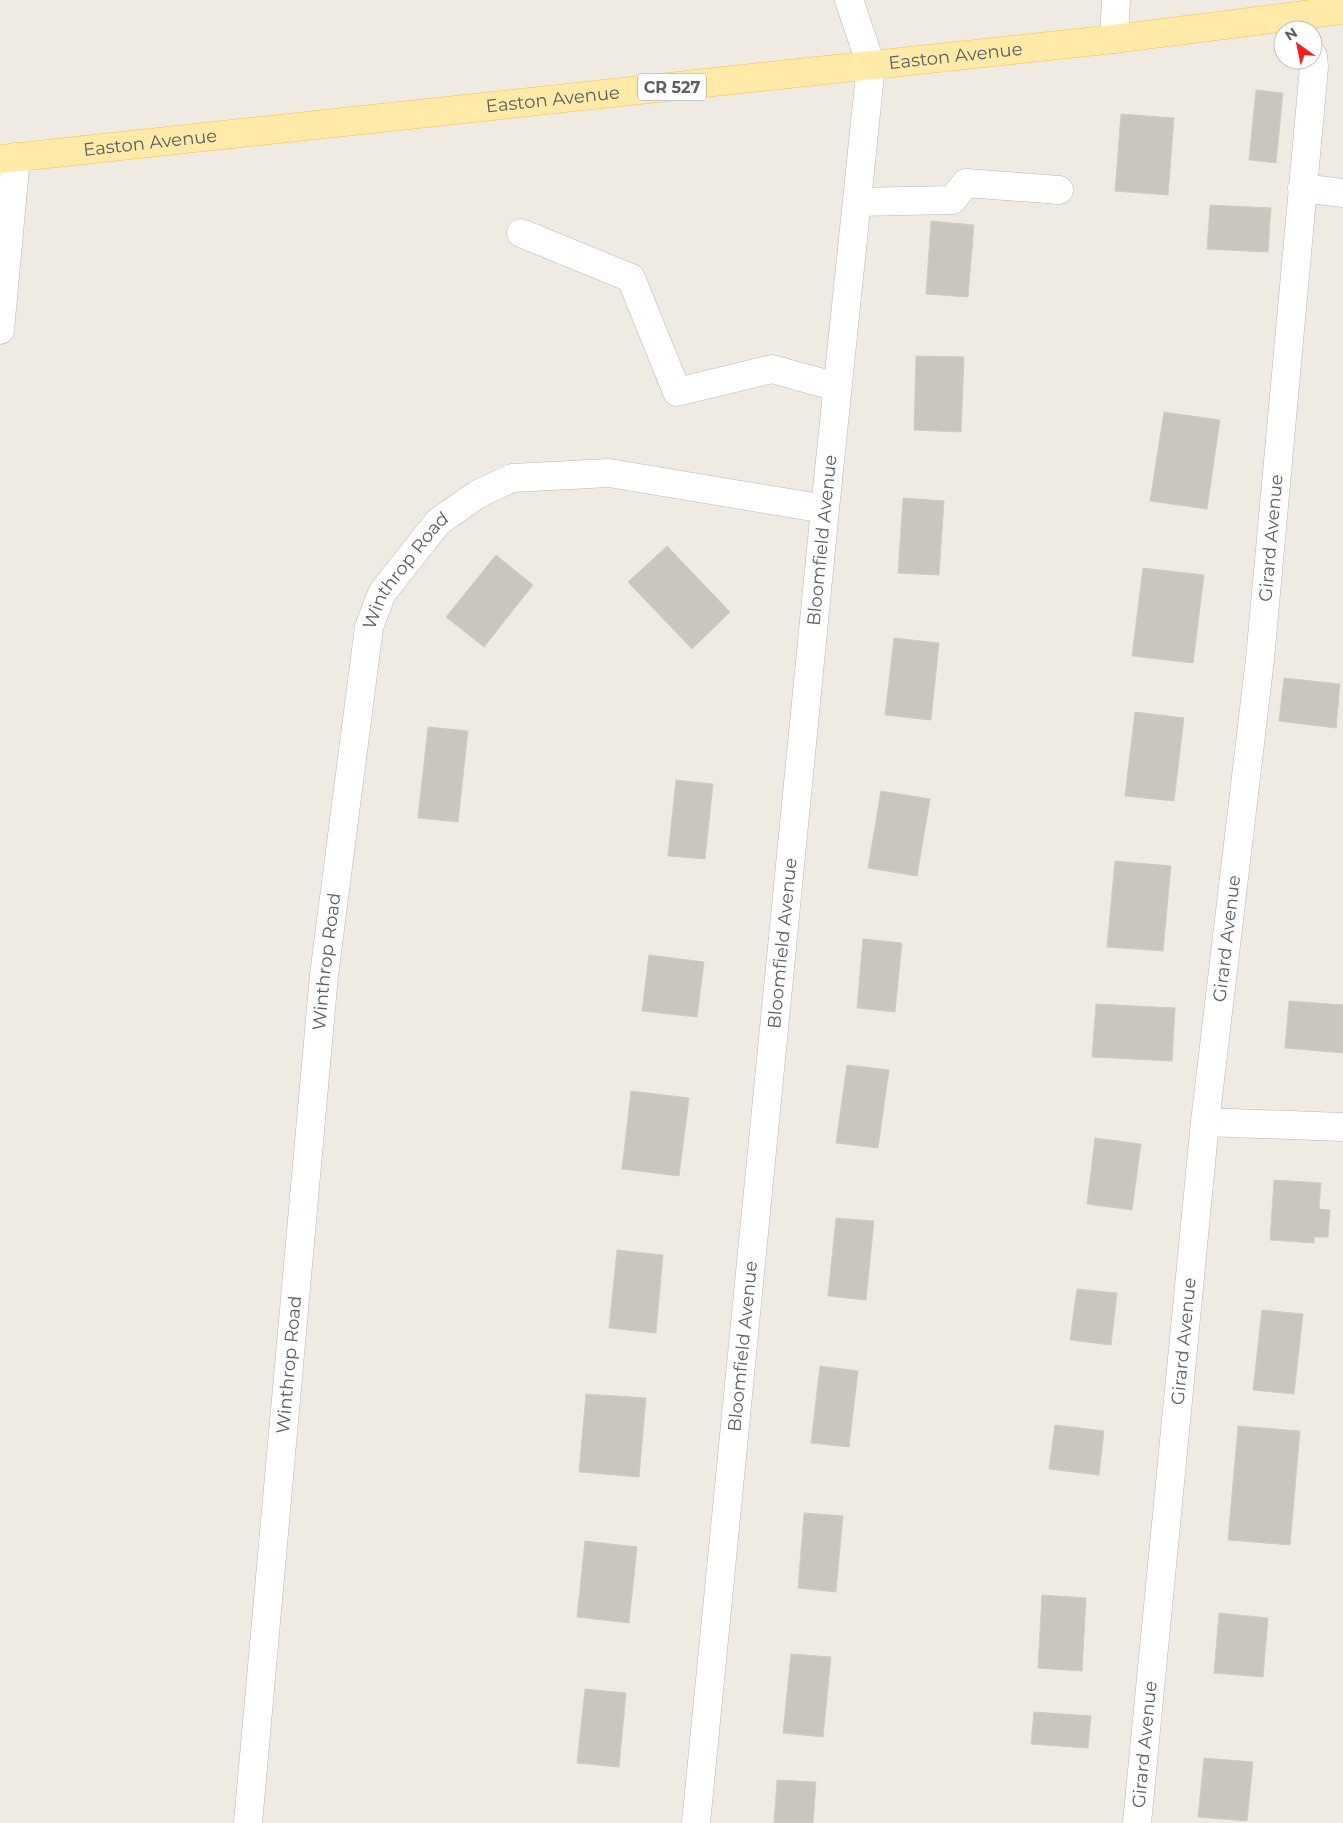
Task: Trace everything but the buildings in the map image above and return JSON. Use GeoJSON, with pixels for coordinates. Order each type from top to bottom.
{"type":"FeatureCollection","features":[{"type":"Feature","properties":{"kind":"main road","name":"Easton Avenue"},"geometry":{"type":"LineString","coordinates":[[1316,20],[1343,10]]}},
{"type":"Feature","properties":{"kind":"main road","name":"Easton Avenue"},"geometry":{"type":"LineString","coordinates":[[8,158],[1114,39],[1273,25]]}},
{"type":"Feature","properties":{"kind":"street"},"geometry":{"type":"LineString","coordinates":[[849,0],[871,65]]}},
{"type":"Feature","properties":{"kind":"street"},"geometry":{"type":"LineString","coordinates":[[1114,39],[1116,0]]}},
{"type":"Feature","properties":{"kind":"street","name":"Bloomfield Avenue"},"geometry":{"type":"LineString","coordinates":[[696,1823],[825,509],[871,65]]}},
{"type":"Feature","properties":{"kind":"street","name":"Girard Avenue"},"geometry":{"type":"LineString","coordinates":[[1137,1823],[1206,1122],[1260,659],[1314,70]]}},
{"type":"Feature","properties":{"kind":"street"},"geometry":{"type":"LineString","coordinates":[[0,330],[8,158]]}},
{"type":"Feature","properties":{"kind":"street"},"geometry":{"type":"LineString","coordinates":[[857,202],[952,200],[966,183],[1059,190]]}},
{"type":"Feature","properties":{"kind":"street"},"geometry":{"type":"LineString","coordinates":[[1302,188],[1343,193]]}},
{"type":"Feature","properties":{"kind":"street"},"geometry":{"type":"LineString","coordinates":[[521,233],[631,278],[677,392],[772,369],[838,387]]}},
{"type":"Feature","properties":{"kind":"street","name":"Winthrop Road"},"geometry":{"type":"LineString","coordinates":[[248,1823],[324,975],[369,627],[382,593],[438,522],[478,494],[512,478],[609,474],[825,509]]}},
{"type":"Feature","properties":{"kind":"street"},"geometry":{"type":"LineString","coordinates":[[1206,1122],[1343,1127]]}}]}
